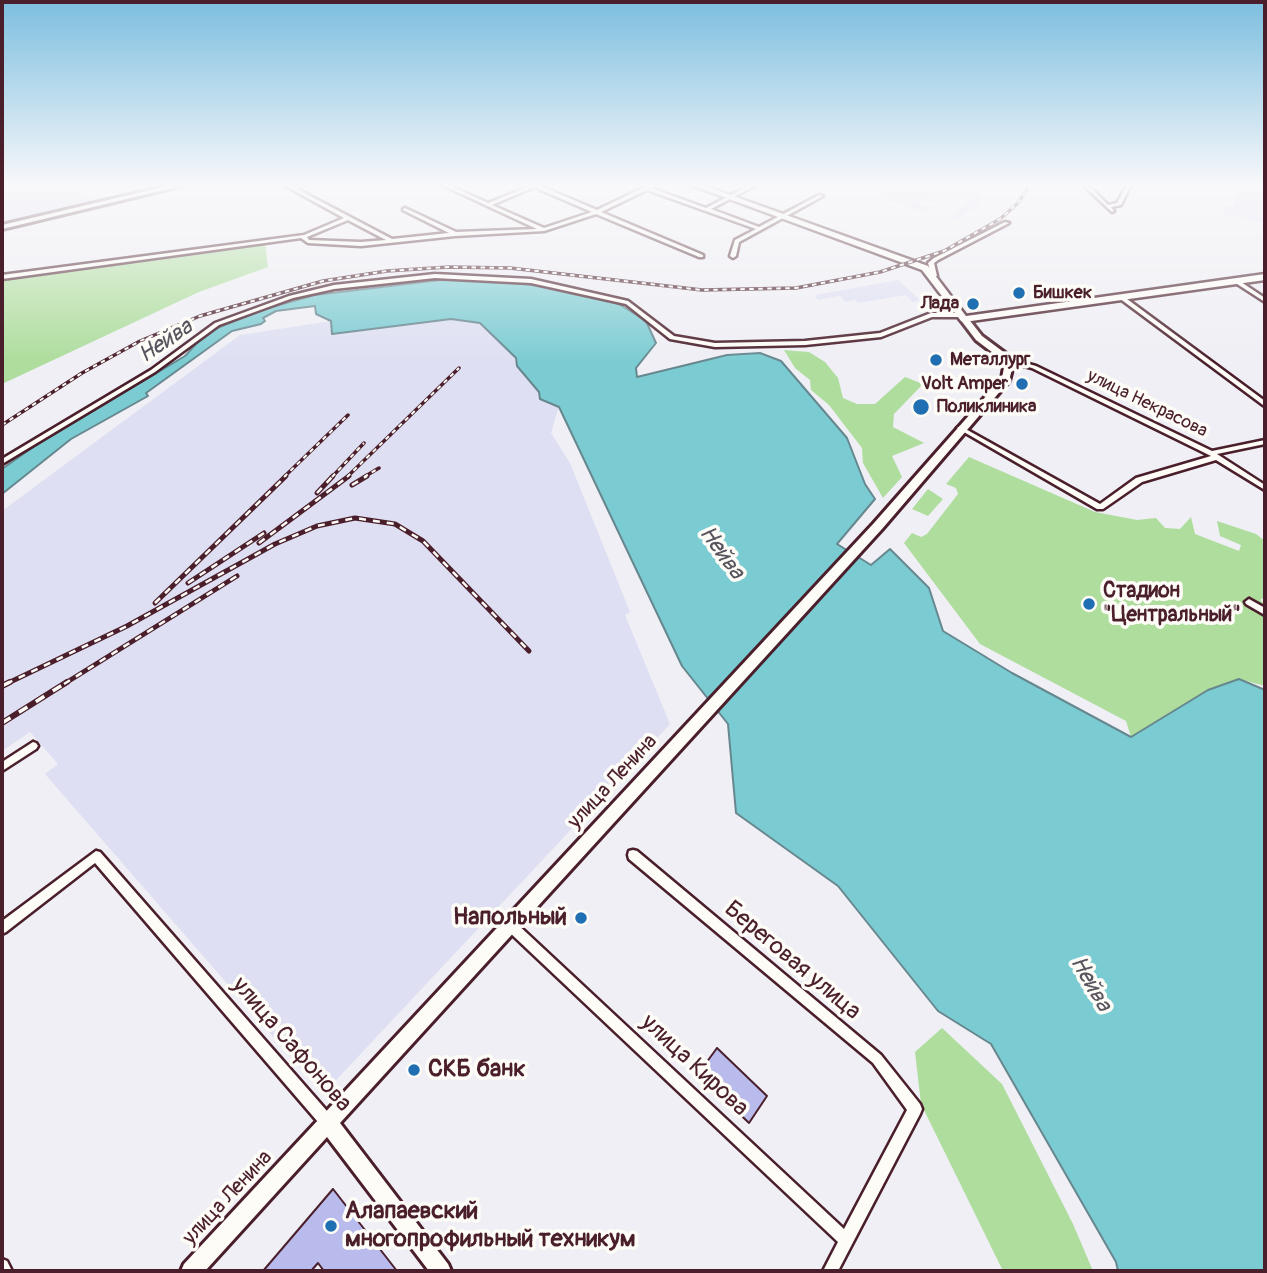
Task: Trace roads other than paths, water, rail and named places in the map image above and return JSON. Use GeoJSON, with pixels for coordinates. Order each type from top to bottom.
{"type":"FeatureCollection","features":[{"type":"Feature","properties":{"kind":"main road"},"geometry":{"type":"LineString","coordinates":[[855,242],[915,263],[934,276],[979,338],[1010,362]]}},
{"type":"Feature","properties":{"kind":"main road"},"geometry":{"type":"LineString","coordinates":[[962,317],[1121,298],[1265,276]]}},
{"type":"Feature","properties":{"kind":"main road","name":"улица Ленина"},"geometry":{"type":"LineString","coordinates":[[191,1271],[878,526],[960,428],[1006,379],[1010,362]]}},
{"type":"Feature","properties":{"kind":"main road","name":"улица Сафонова"},"geometry":{"type":"LineString","coordinates":[[329,1124],[441,1271]]}},
{"type":"Feature","properties":{"kind":"street"},"geometry":{"type":"LineString","coordinates":[[2,277],[262,242]]}},
{"type":"Feature","properties":{"kind":"street"},"geometry":{"type":"LineString","coordinates":[[318,242],[380,242]]}},
{"type":"Feature","properties":{"kind":"street"},"geometry":{"type":"LineString","coordinates":[[670,242],[701,256]]}},
{"type":"Feature","properties":{"kind":"street"},"geometry":{"type":"LineString","coordinates":[[733,256],[737,242]]}},
{"type":"Feature","properties":{"kind":"street"},"geometry":{"type":"LineString","coordinates":[[934,276],[931,263],[969,242]]}},
{"type":"Feature","properties":{"kind":"street"},"geometry":{"type":"LineString","coordinates":[[2,462],[153,371],[217,324],[292,297],[334,287],[435,276],[531,281],[628,303],[672,338],[715,345],[805,343],[881,335],[931,315],[962,317]]}},
{"type":"Feature","properties":{"kind":"street"},"geometry":{"type":"LineString","coordinates":[[1236,281],[1265,300]]}},
{"type":"Feature","properties":{"kind":"street"},"geometry":{"type":"LineString","coordinates":[[1121,298],[1265,404]]}},
{"type":"Feature","properties":{"kind":"street","name":"улица Некрасова"},"geometry":{"type":"LineString","coordinates":[[1010,362],[1034,368],[1214,455],[1265,488]]}},
{"type":"Feature","properties":{"kind":"street"},"geometry":{"type":"LineString","coordinates":[[960,428],[1100,507],[1139,480],[1214,455],[1265,442]]}},
{"type":"Feature","properties":{"kind":"street"},"geometry":{"type":"LineString","coordinates":[[1249,603],[1265,612]]}},
{"type":"Feature","properties":{"kind":"street"},"geometry":{"type":"LineString","coordinates":[[2,767],[33,746]]}},
{"type":"Feature","properties":{"kind":"street","name":"Береговая улица"},"geometry":{"type":"LineString","coordinates":[[633,855],[877,1059],[915,1109],[846,1240]]}},
{"type":"Feature","properties":{"kind":"street","name":"улица Сафонова"},"geometry":{"type":"LineString","coordinates":[[2,928],[96,856],[329,1124]]}},
{"type":"Feature","properties":{"kind":"street","name":"улица Кирова"},"geometry":{"type":"LineString","coordinates":[[511,926],[846,1240]]}},
{"type":"Feature","properties":{"kind":"street"},"geometry":{"type":"LineString","coordinates":[[830,1271],[846,1240]]}},
{"type":"Feature","properties":{"kind":"street"},"geometry":{"type":"LineString","coordinates":[[2,1266],[5,1271]]}},
{"type":"Feature","properties":{"kind":"water","name":"Нейва"},"geometry":{"type":"Polygon","coordinates":[[[449,279],[489,279],[540,286],[586,294],[619,304],[646,321],[656,343],[636,368],[637,377],[727,355],[760,353],[781,361],[847,438],[865,484],[875,499],[837,544],[871,565],[890,549],[929,588],[943,631],[1012,673],[1131,737],[1208,690],[1239,679],[1265,690],[1265,1271],[1118,1271],[1116,1262],[991,1044],[938,1011],[838,886],[736,813],[728,724],[682,666],[559,407],[540,399],[539,392],[517,366],[516,358],[480,323],[451,319],[332,334],[331,321],[316,314],[315,306],[276,311],[263,318],[265,321],[261,324],[232,331],[146,393],[148,396],[71,439],[2,494],[2,469],[36,445],[185,356],[207,332],[265,309],[315,295],[449,279]]]}},
{"type":"Feature","properties":{"kind":"railway"},"geometry":{"type":"LineString","coordinates":[[2,425],[82,373],[140,341],[200,316],[323,281],[387,271],[449,267],[510,268],[702,290],[796,288],[880,272],[944,251],[959,242]]}},
{"type":"Feature","properties":{"kind":"railway"},"geometry":{"type":"LineString","coordinates":[[347,477],[459,368]]}},
{"type":"Feature","properties":{"kind":"railway"},"geometry":{"type":"LineString","coordinates":[[284,477],[348,415]]}},
{"type":"Feature","properties":{"kind":"railway"},"geometry":{"type":"LineString","coordinates":[[332,477],[364,443]]}},
{"type":"Feature","properties":{"kind":"railway"},"geometry":{"type":"LineString","coordinates":[[364,477],[379,468]]}},
{"type":"Feature","properties":{"kind":"railway"},"geometry":{"type":"LineString","coordinates":[[155,603],[286,476]]}},
{"type":"Feature","properties":{"kind":"railway"},"geometry":{"type":"LineString","coordinates":[[317,493],[333,476]]}},
{"type":"Feature","properties":{"kind":"railway"},"geometry":{"type":"LineString","coordinates":[[259,543],[349,476]]}},
{"type":"Feature","properties":{"kind":"railway"},"geometry":{"type":"LineString","coordinates":[[352,485],[367,476]]}},
{"type":"Feature","properties":{"kind":"railway"},"geometry":{"type":"LineString","coordinates":[[6,684],[127,626],[275,544],[317,526],[355,518],[395,524],[423,541],[529,651]]}},
{"type":"Feature","properties":{"kind":"railway"},"geometry":{"type":"LineString","coordinates":[[188,583],[264,533]]}},
{"type":"Feature","properties":{"kind":"railway"},"geometry":{"type":"LineString","coordinates":[[64,684],[237,576]]}},
{"type":"Feature","properties":{"kind":"railway"},"geometry":{"type":"LineString","coordinates":[[6,684],[10,682]]}},
{"type":"Feature","properties":{"kind":"railway"},"geometry":{"type":"LineString","coordinates":[[2,723],[67,682]]}},
{"type":"Feature","properties":{"kind":"railway"},"geometry":{"type":"LineString","coordinates":[[2,686],[6,684]]}},
{"type":"Feature","properties":{"kind":"place","name":"Бишкек"},"geometry":{"type":"Point","coordinates":[1019,293]}},
{"type":"Feature","properties":{"kind":"place","name":"Лада"},"geometry":{"type":"Point","coordinates":[973,304]}},
{"type":"Feature","properties":{"kind":"place","name":"Металлург"},"geometry":{"type":"Point","coordinates":[936,360]}},
{"type":"Feature","properties":{"kind":"place","name":"Volt Amper"},"geometry":{"type":"Point","coordinates":[1022,384]}},
{"type":"Feature","properties":{"kind":"place","name":"Поликлиника"},"geometry":{"type":"Point","coordinates":[921,407]}},
{"type":"Feature","properties":{"kind":"place","name":"Стадион \"Центральный\""},"geometry":{"type":"Point","coordinates":[1089,604]}},
{"type":"Feature","properties":{"kind":"place","name":"Напольный"},"geometry":{"type":"Point","coordinates":[581,918]}},
{"type":"Feature","properties":{"kind":"place","name":"СКБ банк"},"geometry":{"type":"Point","coordinates":[414,1070]}},
{"type":"Feature","properties":{"kind":"place","name":"Алапаевский многопрофильный техникум"},"geometry":{"type":"Point","coordinates":[331,1226]}}]}
